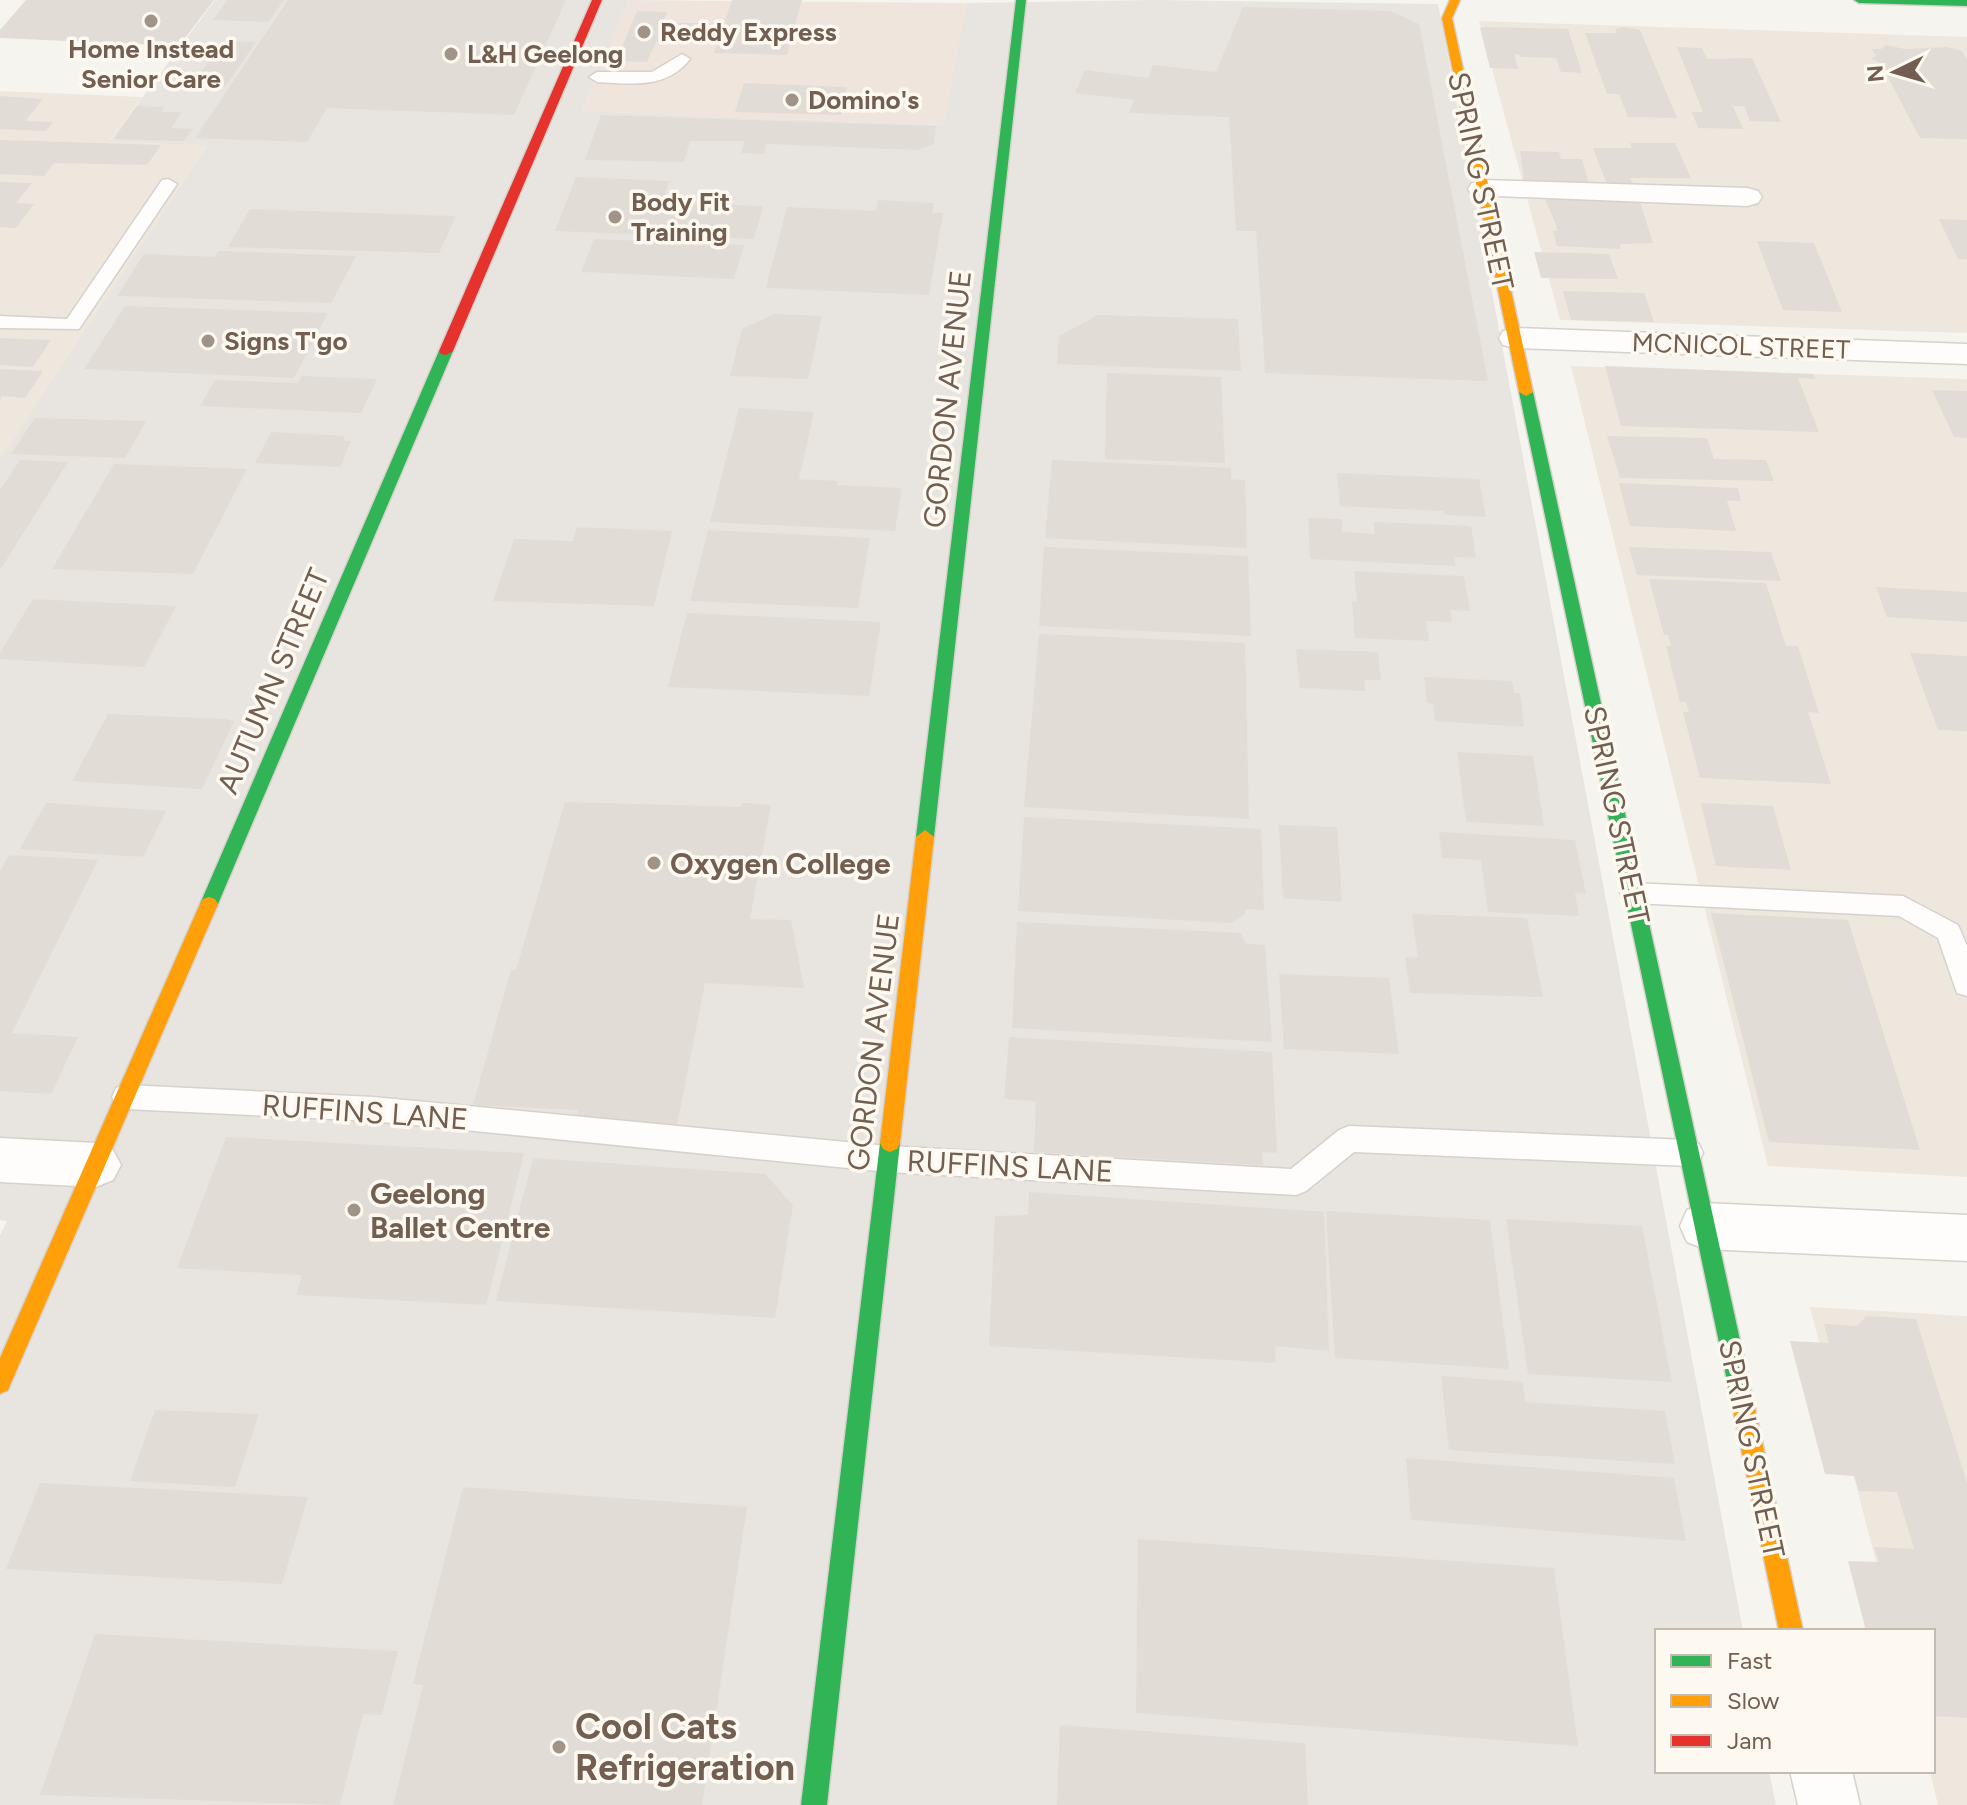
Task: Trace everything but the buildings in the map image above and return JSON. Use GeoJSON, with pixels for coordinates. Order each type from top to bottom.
{"type":"FeatureCollection","features":[{"type":"Feature","properties":{"kind":"main road","name":"AUTUMN STREET"},"geometry":{"type":"LineString","coordinates":[[0,1383],[597,0]]}},
{"type":"Feature","properties":{"kind":"main road","name":"GORDON AVENUE"},"geometry":{"type":"LineString","coordinates":[[814,1805],[1021,0]]}},
{"type":"Feature","properties":{"kind":"main road","name":"SPRING STREET"},"geometry":{"type":"LineString","coordinates":[[1455,0],[1447,18],[1463,98],[1791,1629]]}},
{"type":"Feature","properties":{"kind":"main road"},"geometry":{"type":"LineString","coordinates":[[1859,0],[1967,3]]}},
{"type":"Feature","properties":{"kind":"street"},"geometry":{"type":"LineString","coordinates":[[1483,189],[1747,197]]}},
{"type":"Feature","properties":{"kind":"street","name":"MCNICOL STREET"},"geometry":{"type":"LineString","coordinates":[[1515,338],[1967,354]]}},
{"type":"Feature","properties":{"kind":"street"},"geometry":{"type":"LineString","coordinates":[[0,1160],[96,1165]]}},
{"type":"Feature","properties":{"kind":"street"},"geometry":{"type":"LineString","coordinates":[[1705,1226],[1967,1238]]}},
{"type":"Feature","properties":{"kind":"street"},"geometry":{"type":"LineString","coordinates":[[1821,1773],[1829,1805]]}},
{"type":"Feature","properties":{"kind":"lane"},"geometry":{"type":"LineString","coordinates":[[597,77],[658,76],[673,70],[682,59]]}},
{"type":"Feature","properties":{"kind":"lane"},"geometry":{"type":"LineString","coordinates":[[0,322],[72,325],[168,184]]}},
{"type":"Feature","properties":{"kind":"lane"},"geometry":{"type":"LineString","coordinates":[[1633,893],[1903,906],[1949,932],[1967,985]]}},
{"type":"Feature","properties":{"kind":"lane","name":"RUFFINS LANE"},"geometry":{"type":"LineString","coordinates":[[126,1097],[373,1109],[888,1159],[1296,1182],[1349,1139],[1689,1153]]}},
{"type":"Feature","properties":{"kind":"shaded area"},"geometry":{"type":"Polygon","coordinates":[[[215,0],[629,0],[581,111],[944,125],[966,3],[1154,0],[1438,4],[1743,1629],[1655,1629],[1655,1773],[1769,1773],[1776,1805],[0,1805],[0,1235],[7,1221],[0,1220],[0,459],[208,145],[110,141],[215,0]]]}},
{"type":"Feature","properties":{"kind":"shaded area"},"geometry":{"type":"Polygon","coordinates":[[[629,0],[966,3],[945,125],[580,111],[629,0]]]}},
{"type":"Feature","properties":{"kind":"shaded area"},"geometry":{"type":"Polygon","coordinates":[[[1479,21],[1967,37],[1967,333],[1560,320],[1479,21]]]}},
{"type":"Feature","properties":{"kind":"shaded area"},"geometry":{"type":"Polygon","coordinates":[[[0,91],[142,97],[110,140],[209,144],[0,459],[0,91]]]}},
{"type":"Feature","properties":{"kind":"shaded area"},"geometry":{"type":"Polygon","coordinates":[[[1571,366],[1967,379],[1967,1177],[1768,1166],[1571,366]]]}},
{"type":"Feature","properties":{"kind":"shaded area"},"geometry":{"type":"Polygon","coordinates":[[[1810,1307],[1967,1316],[1967,1805],[1938,1805],[1930,1773],[1935,1773],[1935,1629],[1893,1629],[1810,1307]]]}},
{"type":"Feature","properties":{"kind":"traffic: fast"},"geometry":{"type":"LineString","coordinates":[[925,837],[1021,0]]}},
{"type":"Feature","properties":{"kind":"traffic: fast"},"geometry":{"type":"LineString","coordinates":[[1859,0],[1967,3]]}},
{"type":"Feature","properties":{"kind":"traffic: fast"},"geometry":{"type":"LineString","coordinates":[[209,904],[446,351]]}},
{"type":"Feature","properties":{"kind":"traffic: fast"},"geometry":{"type":"LineString","coordinates":[[1526,392],[1744,1409]]}},
{"type":"Feature","properties":{"kind":"traffic: fast"},"geometry":{"type":"LineString","coordinates":[[814,1805],[890,1143]]}},
{"type":"Feature","properties":{"kind":"traffic: slow"},"geometry":{"type":"LineString","coordinates":[[1455,0],[1447,18],[1526,392]]}},
{"type":"Feature","properties":{"kind":"traffic: slow"},"geometry":{"type":"LineString","coordinates":[[890,1143],[925,837]]}},
{"type":"Feature","properties":{"kind":"traffic: slow"},"geometry":{"type":"LineString","coordinates":[[0,1383],[209,904]]}},
{"type":"Feature","properties":{"kind":"traffic: slow"},"geometry":{"type":"LineString","coordinates":[[1744,1409],[1791,1629]]}},
{"type":"Feature","properties":{"kind":"traffic: jam"},"geometry":{"type":"LineString","coordinates":[[446,351],[597,0]]}},
{"type":"Feature","properties":{"kind":"place","name":"Home Instead Senior Care"},"geometry":{"type":"Point","coordinates":[151,21]}},
{"type":"Feature","properties":{"kind":"place","name":"Reddy Express"},"geometry":{"type":"Point","coordinates":[644,32]}},
{"type":"Feature","properties":{"kind":"place","name":"L&H Geelong"},"geometry":{"type":"Point","coordinates":[451,54]}},
{"type":"Feature","properties":{"kind":"place","name":"Domino's"},"geometry":{"type":"Point","coordinates":[792,100]}},
{"type":"Feature","properties":{"kind":"place","name":"Body Fit Training"},"geometry":{"type":"Point","coordinates":[615,217]}},
{"type":"Feature","properties":{"kind":"place","name":"Signs T'go"},"geometry":{"type":"Point","coordinates":[208,341]}},
{"type":"Feature","properties":{"kind":"place","name":"Oxygen College"},"geometry":{"type":"Point","coordinates":[654,863]}},
{"type":"Feature","properties":{"kind":"place","name":"Geelong Ballet Centre"},"geometry":{"type":"Point","coordinates":[354,1210]}},
{"type":"Feature","properties":{"kind":"place","name":"Cool Cats Refrigeration"},"geometry":{"type":"Point","coordinates":[559,1747]}}]}
